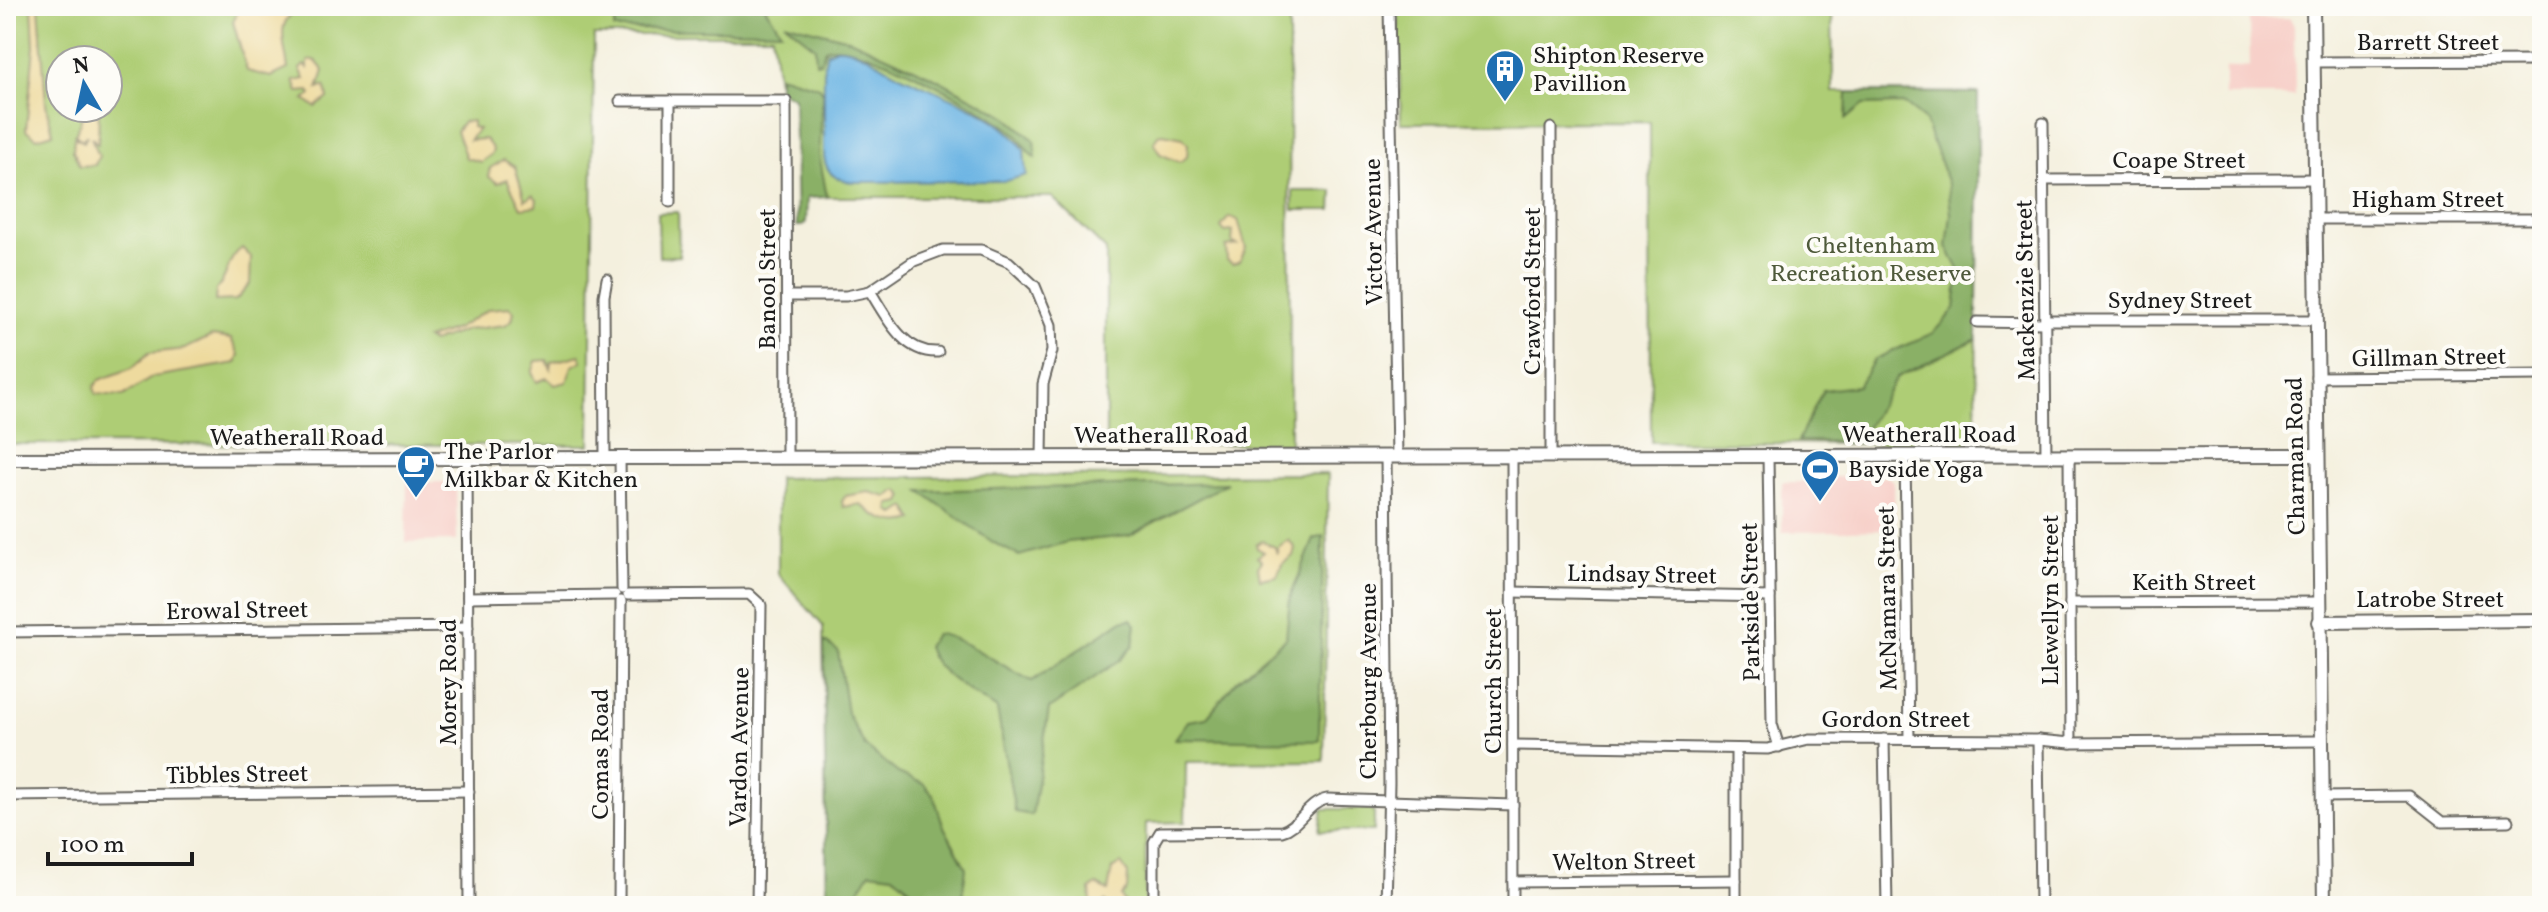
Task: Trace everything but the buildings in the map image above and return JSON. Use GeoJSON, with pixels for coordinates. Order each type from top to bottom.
{"type":"FeatureCollection","features":[{"type":"Feature","properties":{"kind":"street","name":"Victor Avenue"},"geometry":{"type":"LineString","coordinates":[[1389,6],[1391,456]]}},
{"type":"Feature","properties":{"kind":"street","name":"Charman Road"},"geometry":{"type":"LineString","coordinates":[[2313,6],[2324,906]]}},
{"type":"Feature","properties":{"kind":"street","name":"Barrett Street"},"geometry":{"type":"LineString","coordinates":[[2313,62],[2542,61]]}},
{"type":"Feature","properties":{"kind":"street"},"geometry":{"type":"LineString","coordinates":[[620,101],[670,101],[670,202]]}},
{"type":"Feature","properties":{"kind":"street","name":"Banool Street"},"geometry":{"type":"LineString","coordinates":[[670,101],[786,101],[787,457]]}},
{"type":"Feature","properties":{"kind":"street","name":"Mackenzie Street"},"geometry":{"type":"LineString","coordinates":[[2043,123],[2046,456]]}},
{"type":"Feature","properties":{"kind":"street","name":"Crawford Street"},"geometry":{"type":"LineString","coordinates":[[1551,128],[1551,455]]}},
{"type":"Feature","properties":{"kind":"street","name":"Coape Street"},"geometry":{"type":"LineString","coordinates":[[2044,180],[2314,179]]}},
{"type":"Feature","properties":{"kind":"street","name":"Higham Street"},"geometry":{"type":"LineString","coordinates":[[2315,219],[2542,219]]}},
{"type":"Feature","properties":{"kind":"street"},"geometry":{"type":"LineString","coordinates":[[787,296],[846,296],[870,291],[914,261],[952,249],[990,252],[1023,272],[1044,301],[1052,334],[1043,384],[1042,458]]}},
{"type":"Feature","properties":{"kind":"street"},"geometry":{"type":"LineString","coordinates":[[605,458],[604,296],[607,279]]}},
{"type":"Feature","properties":{"kind":"street"},"geometry":{"type":"LineString","coordinates":[[870,291],[908,344],[919,351],[938,352]]}},
{"type":"Feature","properties":{"kind":"street","name":"Sydney Street"},"geometry":{"type":"LineString","coordinates":[[1977,322],[2316,320]]}},
{"type":"Feature","properties":{"kind":"street","name":"Gillman Street"},"geometry":{"type":"LineString","coordinates":[[2316,377],[2542,375]]}},
{"type":"Feature","properties":{"kind":"street","name":"Church Street"},"geometry":{"type":"LineString","coordinates":[[1512,455],[1513,906]]}},
{"type":"Feature","properties":{"kind":"street","name":"Weatherall Road"},"geometry":{"type":"LineString","coordinates":[[6,459],[2317,455]]}},
{"type":"Feature","properties":{"kind":"street","name":"Cherbourg Avenue"},"geometry":{"type":"LineString","coordinates":[[1386,906],[1391,456]]}},
{"type":"Feature","properties":{"kind":"street","name":"Parkside Street"},"geometry":{"type":"LineString","coordinates":[[1768,456],[1772,724],[1779,747]]}},
{"type":"Feature","properties":{"kind":"street","name":"McNamara Street"},"geometry":{"type":"LineString","coordinates":[[1905,456],[1909,739]]}},
{"type":"Feature","properties":{"kind":"street","name":"Llewellyn Street"},"geometry":{"type":"LineString","coordinates":[[2069,456],[2071,743]]}},
{"type":"Feature","properties":{"kind":"street","name":"Morey Road"},"geometry":{"type":"LineString","coordinates":[[467,458],[469,906]]}},
{"type":"Feature","properties":{"kind":"street","name":"Comas Road"},"geometry":{"type":"LineString","coordinates":[[619,906],[620,459]]}},
{"type":"Feature","properties":{"kind":"street","name":"Lindsay Street"},"geometry":{"type":"LineString","coordinates":[[1513,592],[1770,597]]}},
{"type":"Feature","properties":{"kind":"street","name":"Vardon Avenue"},"geometry":{"type":"LineString","coordinates":[[622,595],[749,594],[761,605],[757,906]]}},
{"type":"Feature","properties":{"kind":"street"},"geometry":{"type":"LineString","coordinates":[[468,597],[622,595]]}},
{"type":"Feature","properties":{"kind":"street","name":"Keith Street"},"geometry":{"type":"LineString","coordinates":[[2070,603],[2319,602]]}},
{"type":"Feature","properties":{"kind":"street","name":"Latrobe Street"},"geometry":{"type":"LineString","coordinates":[[2319,622],[2542,620]]}},
{"type":"Feature","properties":{"kind":"street","name":"Erowal Street"},"geometry":{"type":"LineString","coordinates":[[6,632],[468,627]]}},
{"type":"Feature","properties":{"kind":"street","name":"Gordon Street"},"geometry":{"type":"LineString","coordinates":[[1513,745],[1736,749],[1779,747],[1809,739],[2321,744]]}},
{"type":"Feature","properties":{"kind":"street"},"geometry":{"type":"LineString","coordinates":[[1884,739],[1887,906]]}},
{"type":"Feature","properties":{"kind":"street"},"geometry":{"type":"LineString","coordinates":[[2038,740],[2040,905]]}},
{"type":"Feature","properties":{"kind":"street"},"geometry":{"type":"LineString","coordinates":[[1736,749],[1736,906]]}},
{"type":"Feature","properties":{"kind":"street","name":"Tibbles Street"},"geometry":{"type":"LineString","coordinates":[[6,796],[469,791]]}},
{"type":"Feature","properties":{"kind":"street"},"geometry":{"type":"LineString","coordinates":[[2322,797],[2409,796],[2442,822],[2508,821]]}},
{"type":"Feature","properties":{"kind":"street"},"geometry":{"type":"LineString","coordinates":[[1154,906],[1154,842],[1160,832],[1166,830],[1282,831],[1292,826],[1319,800],[1388,799],[1448,805],[1513,805]]}},
{"type":"Feature","properties":{"kind":"street","name":"Welton Street"},"geometry":{"type":"LineString","coordinates":[[1513,882],[1736,880]]}},
{"type":"Feature","properties":{"kind":"shaded area"},"geometry":{"type":"Polygon","coordinates":[[[2290,18],[2294,26],[2295,96],[2225,96],[2225,68],[2250,67],[2249,19],[2290,18]]]}},
{"type":"Feature","properties":{"kind":"shaded area"},"geometry":{"type":"Polygon","coordinates":[[[1814,477],[1888,477],[1894,483],[1895,530],[1782,532],[1782,482],[1814,482],[1814,477]]]}},
{"type":"Feature","properties":{"kind":"shaded area"},"geometry":{"type":"Polygon","coordinates":[[[407,478],[412,482],[456,482],[457,541],[406,542],[407,478]]]}},
{"type":"Feature","properties":{"kind":"green space"},"geometry":{"type":"Polygon","coordinates":[[[6,6],[1289,6],[1290,444],[1106,445],[1106,250],[1052,197],[798,197],[794,97],[779,91],[772,35],[594,35],[590,445],[6,444],[6,6]]]}},
{"type":"Feature","properties":{"kind":"green space"},"geometry":{"type":"Polygon","coordinates":[[[643,6],[764,6],[781,31],[614,29],[617,12],[643,6]]]}},
{"type":"Feature","properties":{"kind":"green space","name":"Cheltenham Recreation Reserve"},"geometry":{"type":"Polygon","coordinates":[[[1398,6],[1832,6],[1833,92],[1978,93],[1976,445],[1651,442],[1650,122],[1401,123],[1398,6]]]}},
{"type":"Feature","properties":{"kind":"green space"},"geometry":{"type":"Polygon","coordinates":[[[784,22],[852,40],[933,77],[1003,114],[1034,140],[1036,158],[1015,134],[997,121],[949,92],[890,63],[840,48],[825,49],[821,62],[816,63],[815,47],[784,22]]]}},
{"type":"Feature","properties":{"kind":"green space"},"geometry":{"type":"Polygon","coordinates":[[[779,75],[820,87],[823,93],[819,154],[827,197],[807,198],[806,222],[802,226],[797,226],[794,97],[779,91],[779,75]]]}},
{"type":"Feature","properties":{"kind":"green space"},"geometry":{"type":"Polygon","coordinates":[[[1847,92],[1978,93],[1977,339],[1897,377],[1858,442],[1798,441],[1823,390],[1858,386],[1875,359],[1933,333],[1955,309],[1959,269],[1947,247],[1951,214],[1948,184],[1924,119],[1905,104],[1863,105],[1846,119],[1847,92]]]}},
{"type":"Feature","properties":{"kind":"green space"},"geometry":{"type":"Polygon","coordinates":[[[1293,191],[1333,191],[1332,210],[1293,210],[1293,191]]]}},
{"type":"Feature","properties":{"kind":"green space"},"geometry":{"type":"Polygon","coordinates":[[[678,212],[679,256],[659,257],[658,213],[678,212]]]}},
{"type":"Feature","properties":{"kind":"green space"},"geometry":{"type":"Polygon","coordinates":[[[1328,474],[1324,761],[1186,762],[1185,822],[1146,823],[1145,906],[827,906],[823,626],[778,574],[778,478],[1328,474]]]}},
{"type":"Feature","properties":{"kind":"green space"},"geometry":{"type":"Polygon","coordinates":[[[1227,483],[1129,536],[1067,542],[1019,556],[994,543],[920,491],[1227,483]]]}},
{"type":"Feature","properties":{"kind":"green space"},"geometry":{"type":"Polygon","coordinates":[[[1323,536],[1319,741],[1175,739],[1188,721],[1206,718],[1236,681],[1286,638],[1290,597],[1314,539],[1323,536]]]}},
{"type":"Feature","properties":{"kind":"green space"},"geometry":{"type":"Polygon","coordinates":[[[1132,619],[1136,625],[1133,646],[1120,660],[1049,709],[1032,815],[1015,812],[997,709],[947,675],[931,657],[927,647],[935,634],[945,636],[1032,681],[1121,621],[1132,619]]]}},
{"type":"Feature","properties":{"kind":"green space"},"geometry":{"type":"Polygon","coordinates":[[[824,641],[838,651],[847,713],[865,746],[898,773],[924,784],[934,796],[943,825],[966,868],[961,906],[931,906],[893,875],[870,872],[849,906],[827,906],[824,641]]]}},
{"type":"Feature","properties":{"kind":"green space"},"geometry":{"type":"Polygon","coordinates":[[[1323,809],[1370,809],[1374,813],[1374,831],[1320,831],[1323,809]]]}},
{"type":"Feature","properties":{"kind":"sand"},"geometry":{"type":"Polygon","coordinates":[[[32,6],[39,6],[44,124],[51,124],[53,133],[37,138],[26,130],[34,46],[32,6]]]}},
{"type":"Feature","properties":{"kind":"sand"},"geometry":{"type":"Polygon","coordinates":[[[240,6],[302,6],[293,12],[284,26],[288,69],[271,77],[247,71],[233,22],[240,6]]]}},
{"type":"Feature","properties":{"kind":"sand"},"geometry":{"type":"Polygon","coordinates":[[[315,60],[324,71],[318,89],[325,86],[328,98],[316,107],[304,100],[311,95],[309,91],[298,92],[294,81],[305,79],[300,69],[304,65],[308,68],[308,61],[315,60]]]}},
{"type":"Feature","properties":{"kind":"sand"},"geometry":{"type":"Polygon","coordinates":[[[472,121],[472,127],[478,129],[469,140],[485,139],[493,149],[492,154],[481,162],[466,158],[456,131],[463,122],[472,121]]]}},
{"type":"Feature","properties":{"kind":"sand"},"geometry":{"type":"Polygon","coordinates":[[[79,124],[99,124],[98,144],[91,137],[99,156],[95,165],[80,166],[73,151],[74,137],[84,142],[87,135],[82,140],[75,135],[79,124]]]}},
{"type":"Feature","properties":{"kind":"sand"},"geometry":{"type":"Polygon","coordinates":[[[1158,135],[1183,138],[1188,144],[1187,157],[1179,162],[1160,154],[1154,143],[1158,135]]]}},
{"type":"Feature","properties":{"kind":"sand"},"geometry":{"type":"Polygon","coordinates":[[[504,160],[515,167],[525,200],[532,195],[537,199],[536,206],[521,208],[507,179],[498,183],[489,177],[490,168],[504,160]]]}},
{"type":"Feature","properties":{"kind":"sand"},"geometry":{"type":"Polygon","coordinates":[[[1229,217],[1238,220],[1246,248],[1240,261],[1233,264],[1227,260],[1226,247],[1237,245],[1232,242],[1233,231],[1225,232],[1221,227],[1229,217]]]}},
{"type":"Feature","properties":{"kind":"sand"},"geometry":{"type":"Polygon","coordinates":[[[242,248],[251,257],[250,284],[236,300],[215,301],[216,290],[233,257],[242,248]]]}},
{"type":"Feature","properties":{"kind":"sand"},"geometry":{"type":"Polygon","coordinates":[[[510,307],[514,311],[512,320],[505,325],[466,330],[432,342],[426,339],[456,329],[489,309],[510,307]]]}},
{"type":"Feature","properties":{"kind":"sand"},"geometry":{"type":"Polygon","coordinates":[[[212,336],[231,339],[239,355],[236,363],[153,377],[123,396],[96,394],[94,387],[99,380],[132,368],[149,353],[185,349],[212,336]]]}},
{"type":"Feature","properties":{"kind":"sand"},"geometry":{"type":"Polygon","coordinates":[[[580,355],[582,361],[572,366],[567,382],[555,385],[547,378],[537,382],[532,373],[536,361],[547,360],[551,369],[552,362],[580,355]]]}},
{"type":"Feature","properties":{"kind":"sand"},"geometry":{"type":"Polygon","coordinates":[[[898,490],[904,496],[901,502],[890,504],[889,511],[895,514],[906,507],[914,520],[885,520],[861,504],[843,507],[845,496],[869,492],[887,497],[898,490]]]}},
{"type":"Feature","properties":{"kind":"sand"},"geometry":{"type":"Polygon","coordinates":[[[1288,540],[1295,548],[1293,556],[1282,564],[1277,576],[1260,579],[1258,567],[1262,561],[1257,557],[1264,552],[1256,544],[1262,541],[1275,547],[1277,554],[1278,547],[1288,540]]]}},
{"type":"Feature","properties":{"kind":"sand"},"geometry":{"type":"Polygon","coordinates":[[[1121,864],[1128,874],[1127,890],[1121,896],[1126,906],[1108,906],[1105,902],[1102,906],[1091,904],[1090,889],[1097,885],[1108,891],[1112,869],[1121,864]]]}},
{"type":"Feature","properties":{"kind":"water"},"geometry":{"type":"Polygon","coordinates":[[[836,48],[863,54],[1001,126],[1024,150],[1026,175],[1006,181],[855,182],[834,176],[824,157],[824,65],[827,52],[836,48]]]}},
{"type":"Feature","properties":{"kind":"place","name":"Shipton Reserve Pavillion"},"geometry":{"type":"Point","coordinates":[1505,103]}},
{"type":"Feature","properties":{"kind":"place","name":"The Parlor Milkbar & Kitchen"},"geometry":{"type":"Point","coordinates":[416,499]}},
{"type":"Feature","properties":{"kind":"place","name":"Bayside Yoga"},"geometry":{"type":"Point","coordinates":[1820,503]}}]}
